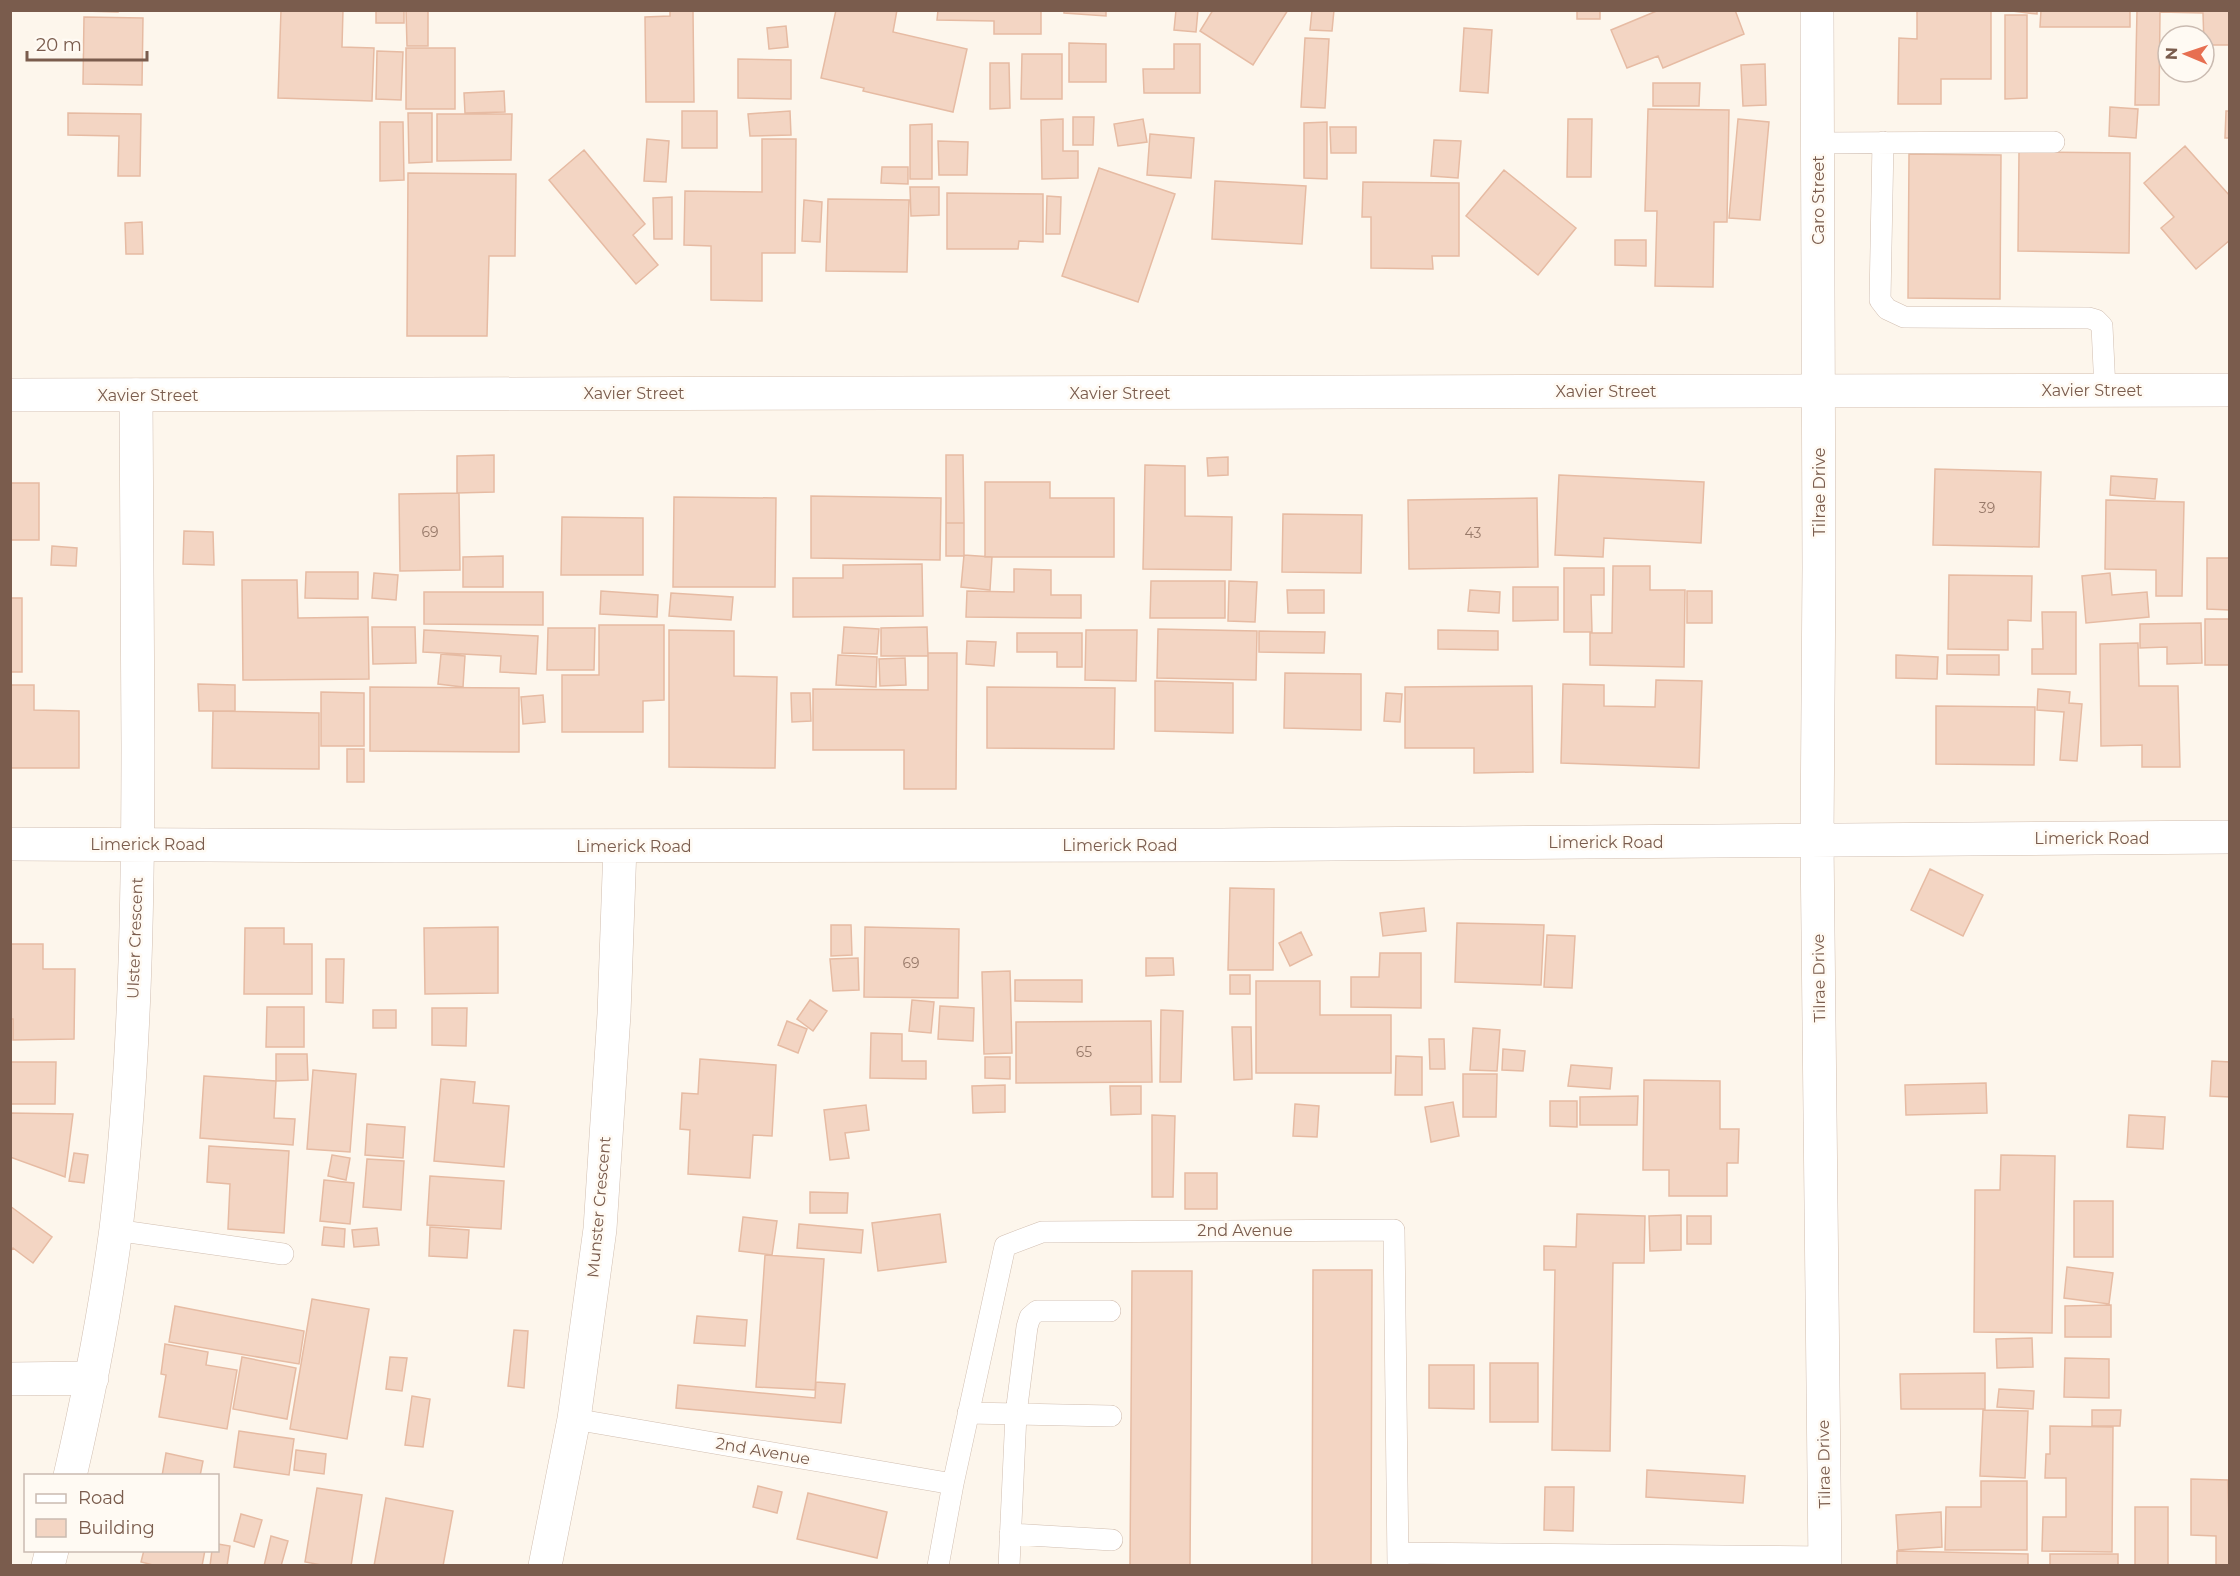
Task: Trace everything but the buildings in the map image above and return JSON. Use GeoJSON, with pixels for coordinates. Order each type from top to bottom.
{"type":"FeatureCollection","features":[{"type":"Feature","properties":{"kind":"street","name":"Caro Street"},"geometry":{"type":"LineString","coordinates":[[1817,10],[1819,390]]}},
{"type":"Feature","properties":{"kind":"street","name":"Tilrae Drive"},"geometry":{"type":"LineString","coordinates":[[1819,390],[1817,840],[1825,1561]]}},
{"type":"Feature","properties":{"kind":"street","name":"Xavier Street"},"geometry":{"type":"LineString","coordinates":[[10,395],[2229,390]]}},
{"type":"Feature","properties":{"kind":"street","name":"Ulster Crescent"},"geometry":{"type":"LineString","coordinates":[[70,1474],[92,1378],[116,1230],[129,1098],[138,844],[136,395]]}},
{"type":"Feature","properties":{"kind":"street","name":"Limerick Road"},"geometry":{"type":"LineString","coordinates":[[10,844],[620,846],[2229,837]]}},
{"type":"Feature","properties":{"kind":"street","name":"Munster Crescent"},"geometry":{"type":"LineString","coordinates":[[545,1566],[574,1419],[600,1229],[614,1014],[620,846]]}},
{"type":"Feature","properties":{"kind":"street"},"geometry":{"type":"LineString","coordinates":[[10,1379],[92,1378]]}},
{"type":"Feature","properties":{"kind":"lane"},"geometry":{"type":"LineString","coordinates":[[1818,142],[2054,142]]}},
{"type":"Feature","properties":{"kind":"lane"},"geometry":{"type":"LineString","coordinates":[[1882,142],[1880,300],[1887,309],[1904,317],[2089,318],[2096,320],[2102,326],[2105,390]]}},
{"type":"Feature","properties":{"kind":"lane"},"geometry":{"type":"LineString","coordinates":[[116,1230],[283,1254]]}},
{"type":"Feature","properties":{"kind":"lane","name":"2nd Avenue"},"geometry":{"type":"LineString","coordinates":[[938,1566],[953,1484],[1005,1246],[1042,1232],[1394,1230],[1398,1559]]}},
{"type":"Feature","properties":{"kind":"lane"},"geometry":{"type":"LineString","coordinates":[[1009,1566],[1016,1414],[1030,1317],[1037,1311],[1110,1311]]}},
{"type":"Feature","properties":{"kind":"lane"},"geometry":{"type":"LineString","coordinates":[[968,1413],[1111,1416]]}},
{"type":"Feature","properties":{"kind":"lane","name":"2nd Avenue"},"geometry":{"type":"LineString","coordinates":[[574,1419],[953,1484]]}},
{"type":"Feature","properties":{"kind":"lane"},"geometry":{"type":"LineString","coordinates":[[1011,1534],[1112,1540]]}},
{"type":"Feature","properties":{"kind":"lane"},"geometry":{"type":"LineString","coordinates":[[1398,1559],[1825,1561]]}}]}
